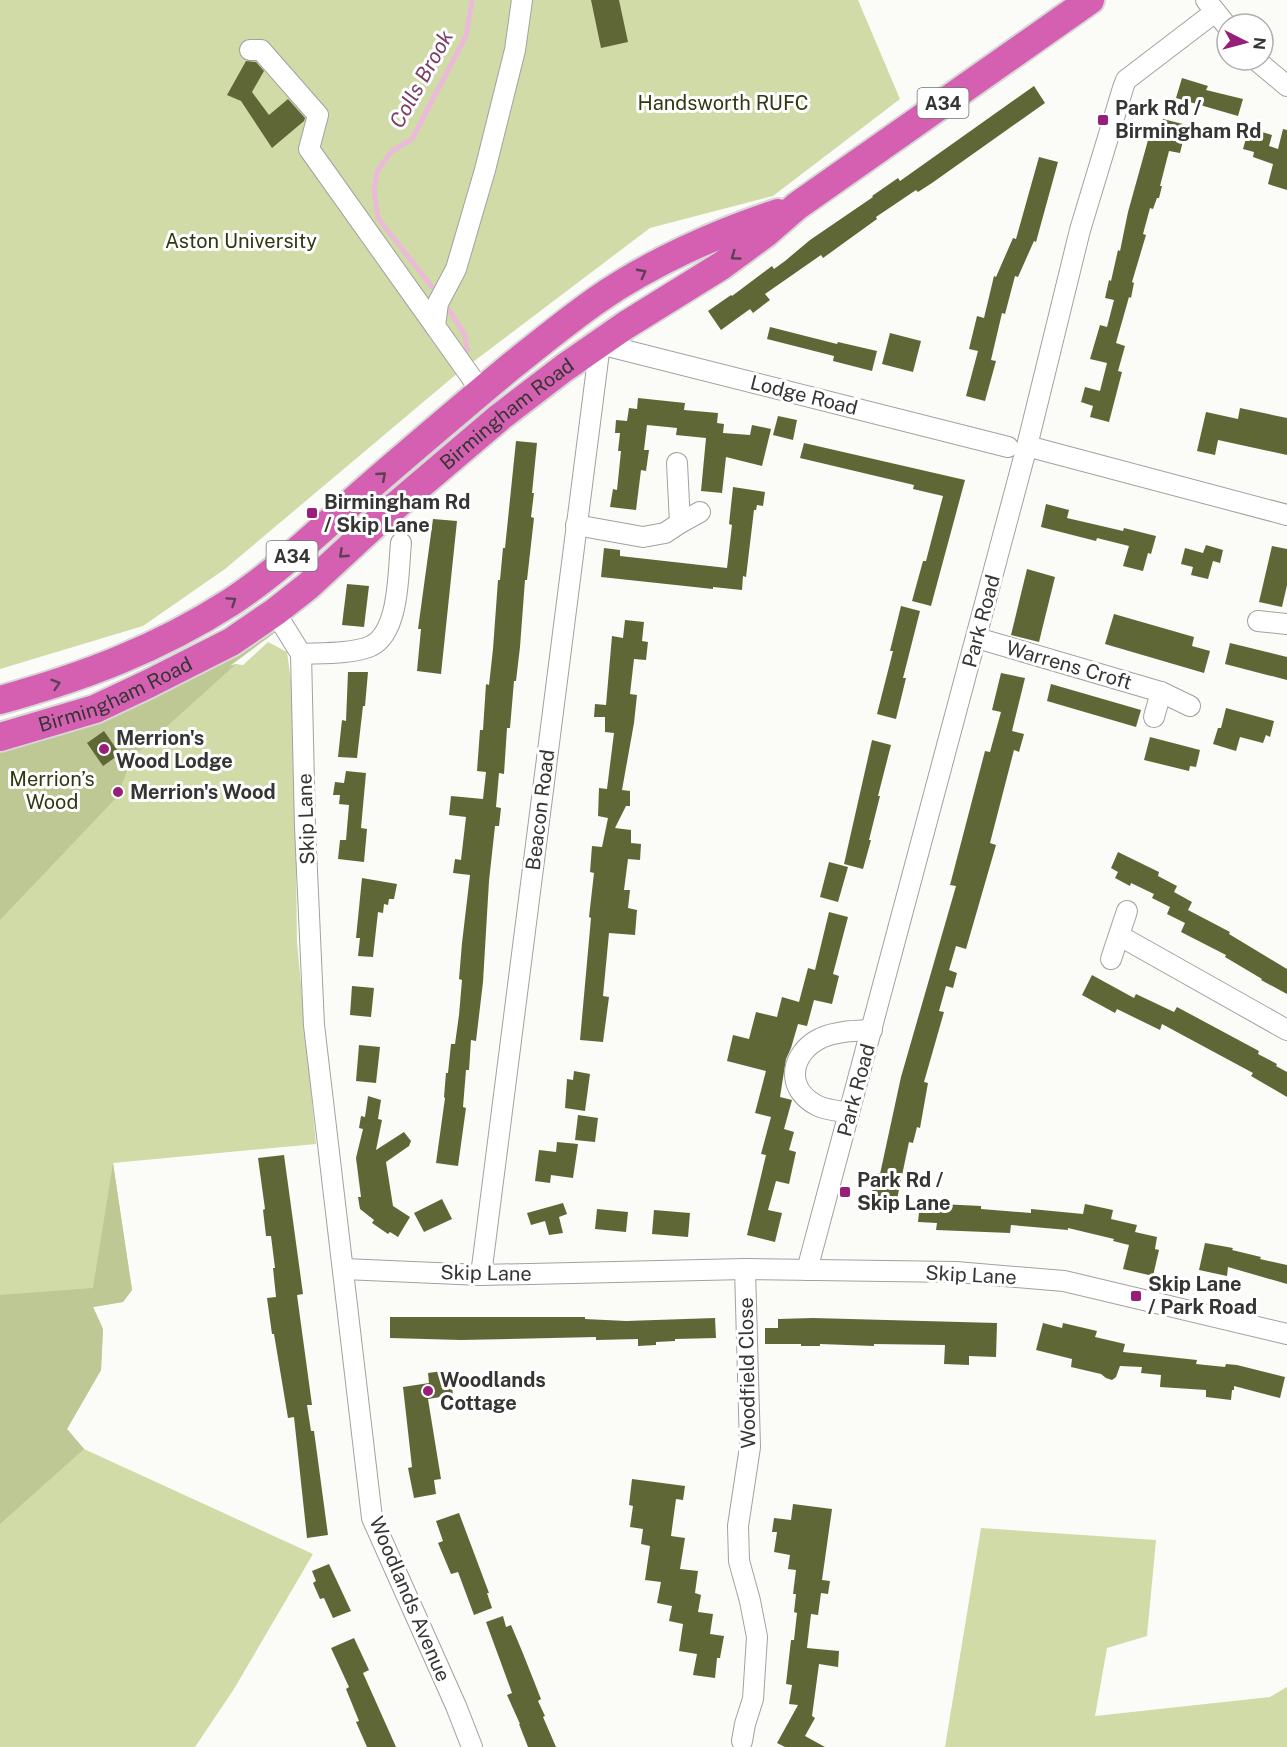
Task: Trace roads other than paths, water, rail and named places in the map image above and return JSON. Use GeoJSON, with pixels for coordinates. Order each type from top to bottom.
{"type":"FeatureCollection","features":[{"type":"Feature","properties":{"kind":"highway","name":"Birmingham Road"},"geometry":{"type":"LineString","coordinates":[[0,737],[95,709],[231,642],[308,586],[446,461],[564,368],[632,321],[721,266],[766,233],[797,206],[1090,0]]}},
{"type":"Feature","properties":{"kind":"highway","name":"Birmingham Road"},"geometry":{"type":"LineString","coordinates":[[0,700],[61,683],[140,652],[186,629],[232,601],[287,560],[481,391],[541,342],[605,295],[638,274],[702,243],[797,206]]}},
{"type":"Feature","properties":{"kind":"highway"},"geometry":{"type":"LineString","coordinates":[[605,295],[632,321]]}},
{"type":"Feature","properties":{"kind":"highway"},"geometry":{"type":"LineString","coordinates":[[541,342],[564,368]]}},
{"type":"Feature","properties":{"kind":"street"},"geometry":{"type":"LineString","coordinates":[[435,326],[438,303],[456,268],[485,170],[515,50],[522,0]]}},
{"type":"Feature","properties":{"kind":"street","name":"Park Road"},"geometry":{"type":"LineString","coordinates":[[807,1270],[977,638],[1018,446],[1126,80],[1215,14]]}},
{"type":"Feature","properties":{"kind":"street"},"geometry":{"type":"LineString","coordinates":[[250,51],[261,50],[318,115],[309,149],[481,391]]}},
{"type":"Feature","properties":{"kind":"street"},"geometry":{"type":"LineString","coordinates":[[1270,72],[1287,87]]}},
{"type":"Feature","properties":{"kind":"street","name":"Lodge Road"},"geometry":{"type":"LineString","coordinates":[[600,344],[1018,446],[1287,515]]}},
{"type":"Feature","properties":{"kind":"street","name":"Beacon Road"},"geometry":{"type":"LineString","coordinates":[[481,1275],[600,344]]}},
{"type":"Feature","properties":{"kind":"street"},"geometry":{"type":"LineString","coordinates":[[677,463],[680,523]]}},
{"type":"Feature","properties":{"kind":"street"},"geometry":{"type":"LineString","coordinates":[[576,525],[643,537],[665,533],[700,512]]}},
{"type":"Feature","properties":{"kind":"street"},"geometry":{"type":"LineString","coordinates":[[275,612],[301,654],[372,646],[386,633],[393,616],[401,543]]}},
{"type":"Feature","properties":{"kind":"street"},"geometry":{"type":"LineString","coordinates":[[1258,621],[1287,624]]}},
{"type":"Feature","properties":{"kind":"street","name":"Warrens Croft"},"geometry":{"type":"LineString","coordinates":[[977,638],[1161,692],[1190,706]]}},
{"type":"Feature","properties":{"kind":"street","name":"Skip Lane"},"geometry":{"type":"LineString","coordinates":[[301,654],[305,828],[314,1025],[344,1269],[481,1275],[745,1269],[956,1272],[1064,1281],[1287,1334]]}},
{"type":"Feature","properties":{"kind":"street"},"geometry":{"type":"LineString","coordinates":[[1154,717],[1161,692]]}},
{"type":"Feature","properties":{"kind":"street"},"geometry":{"type":"LineString","coordinates":[[1112,958],[1127,911]]}},
{"type":"Feature","properties":{"kind":"street"},"geometry":{"type":"LineString","coordinates":[[1120,936],[1287,1030]]}},
{"type":"Feature","properties":{"kind":"street"},"geometry":{"type":"LineString","coordinates":[[849,1113],[817,1105],[801,1094],[794,1078],[797,1063],[810,1045],[823,1037],[849,1031],[872,1030]]}},
{"type":"Feature","properties":{"kind":"street","name":"Woodlands Avenue"},"geometry":{"type":"LineString","coordinates":[[344,1269],[372,1518],[472,1747]]}},
{"type":"Feature","properties":{"kind":"street","name":"Woodfield Close"},"geometry":{"type":"LineString","coordinates":[[739,1728],[753,1699],[757,1637],[739,1561],[738,1537],[750,1447],[745,1269]]}},
{"type":"Feature","properties":{"kind":"waterway","name":"Colls Brook"},"geometry":{"type":"LineString","coordinates":[[432,287],[378,218],[374,190],[377,171],[392,151],[412,139],[466,36],[472,0]]}},
{"type":"Feature","properties":{"kind":"waterway","name":"Colls Brook"},"geometry":{"type":"LineString","coordinates":[[449,310],[465,335],[467,350]]}},
{"type":"Feature","properties":{"kind":"place","name":"Park Rd / Birmingham Rd"},"geometry":{"type":"Point","coordinates":[1103,120]}},
{"type":"Feature","properties":{"kind":"place","name":"Birmingham Rd / Skip Lane"},"geometry":{"type":"Point","coordinates":[312,513]}},
{"type":"Feature","properties":{"kind":"place","name":"Merrion's Wood Lodge"},"geometry":{"type":"Point","coordinates":[104,749]}},
{"type":"Feature","properties":{"kind":"place","name":"Merrion's Wood"},"geometry":{"type":"Point","coordinates":[118,792]}},
{"type":"Feature","properties":{"kind":"place","name":"Park Rd / Skip Lane"},"geometry":{"type":"Point","coordinates":[845,1192]}},
{"type":"Feature","properties":{"kind":"place","name":"Skip Lane / Park Road"},"geometry":{"type":"Point","coordinates":[1136,1296]}},
{"type":"Feature","properties":{"kind":"place","name":"Woodlands Cottage"},"geometry":{"type":"Point","coordinates":[428,1391]}},
{"type":"Feature","properties":{"kind":"park label","name":"Handsworth RUFC"},"geometry":{"type":"Point","coordinates":[723,103]}},
{"type":"Feature","properties":{"kind":"park label","name":"Aston University"},"geometry":{"type":"Point","coordinates":[241,241]}},
{"type":"Feature","properties":{"kind":"park label","name":"Merrion’s Wood"},"geometry":{"type":"Point","coordinates":[52,790]}}]}
